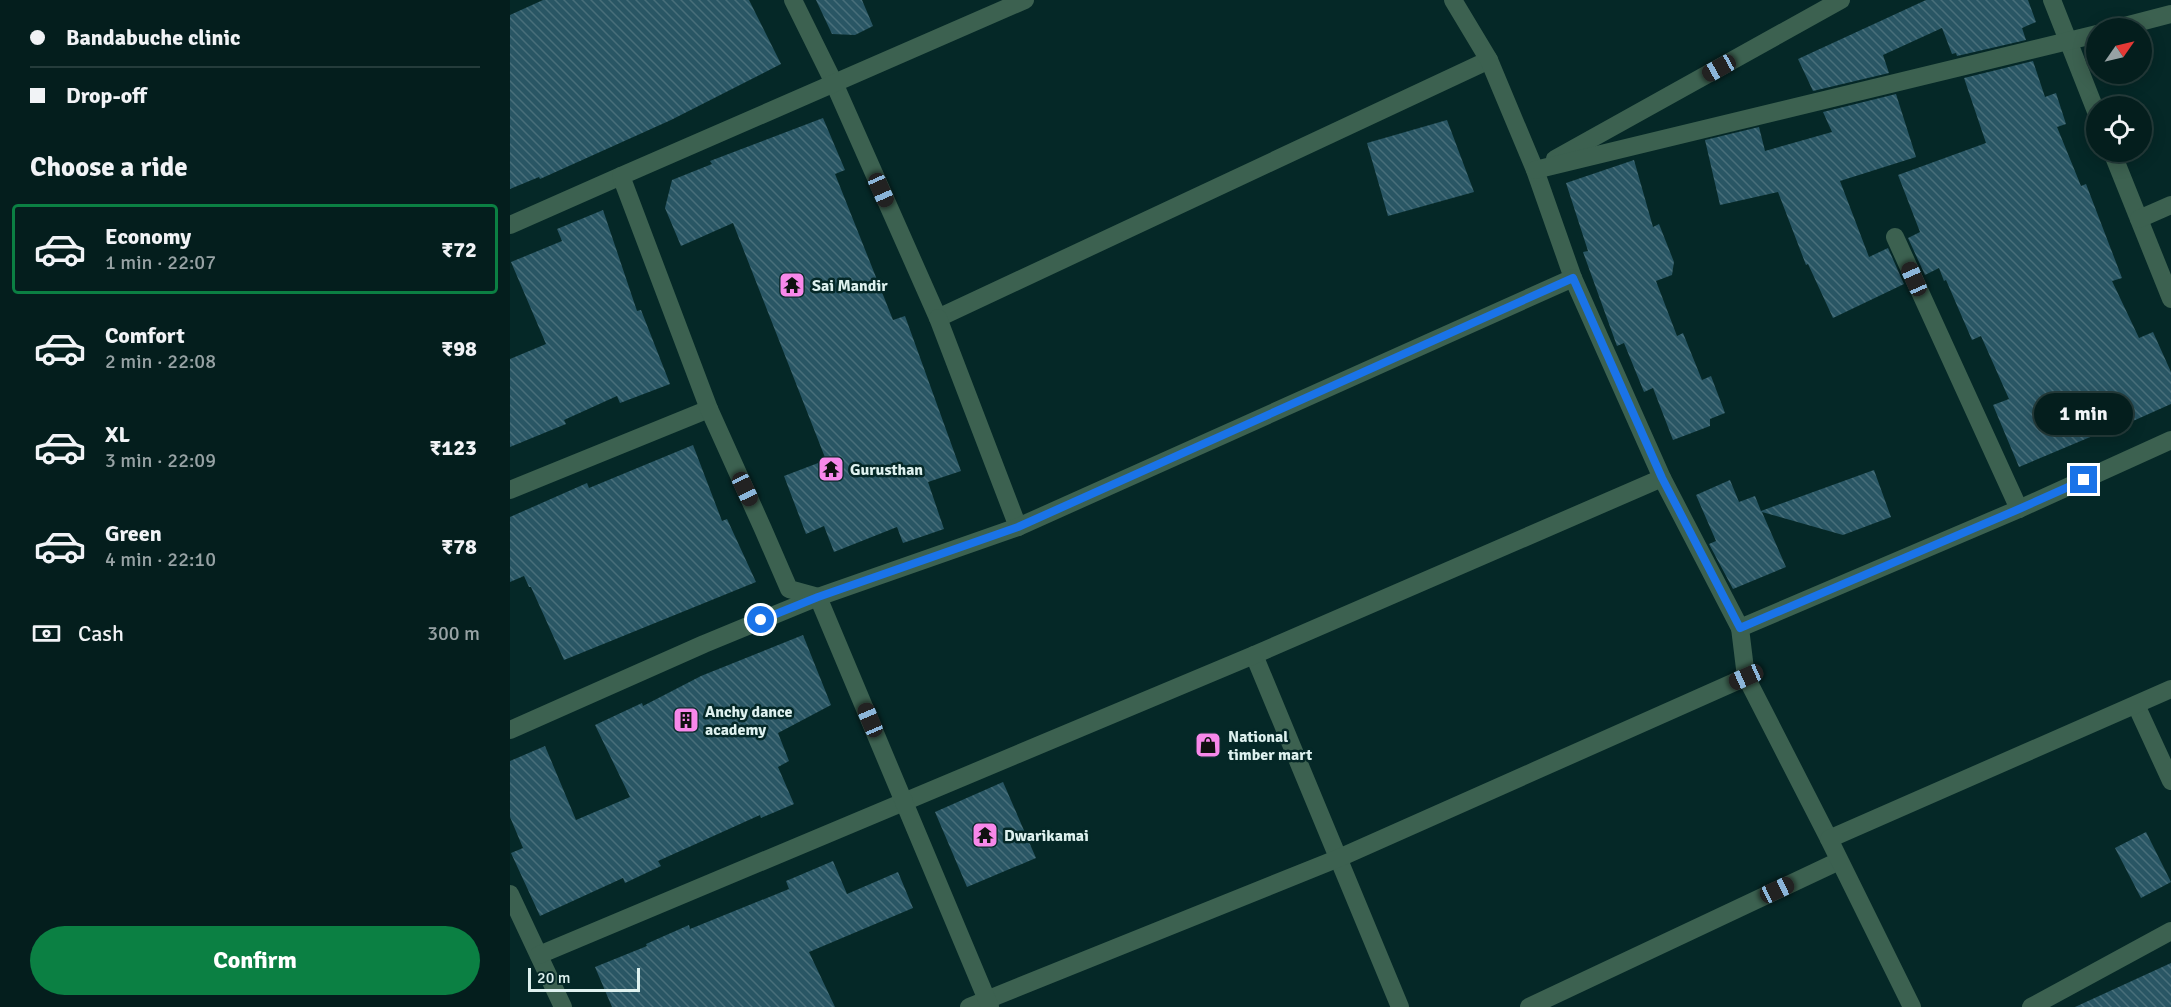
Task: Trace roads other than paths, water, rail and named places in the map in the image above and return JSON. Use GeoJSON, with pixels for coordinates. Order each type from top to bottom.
{"type":"FeatureCollection","features":[{"type":"Feature","properties":{"kind":"street"},"geometry":{"type":"LineString","coordinates":[[793,0],[834,83],[938,318],[1018,527]]}},
{"type":"Feature","properties":{"kind":"street"},"geometry":{"type":"LineString","coordinates":[[510,225],[1025,0]]}},
{"type":"Feature","properties":{"kind":"street"},"geometry":{"type":"LineString","coordinates":[[1453,0],[1489,60],[1535,170],[1573,278],[1662,478],[1740,628],[1746,677],[1912,1007]]}},
{"type":"Feature","properties":{"kind":"street"},"geometry":{"type":"LineString","coordinates":[[1535,170],[1841,0]]}},
{"type":"Feature","properties":{"kind":"street"},"geometry":{"type":"LineString","coordinates":[[2052,0],[2090,96]]}},
{"type":"Feature","properties":{"kind":"street"},"geometry":{"type":"LineString","coordinates":[[2152,19],[2171,14]]}},
{"type":"Feature","properties":{"kind":"street"},"geometry":{"type":"LineString","coordinates":[[1535,170],[2086,37]]}},
{"type":"Feature","properties":{"kind":"street"},"geometry":{"type":"LineString","coordinates":[[938,318],[1489,60]]}},
{"type":"Feature","properties":{"kind":"street"},"geometry":{"type":"LineString","coordinates":[[2116,162],[2171,299]]}},
{"type":"Feature","properties":{"kind":"street"},"geometry":{"type":"LineString","coordinates":[[621,176],[709,409],[789,589],[818,597]]}},
{"type":"Feature","properties":{"kind":"street"},"geometry":{"type":"LineString","coordinates":[[2139,219],[2171,205]]}},
{"type":"Feature","properties":{"kind":"street"},"geometry":{"type":"LineString","coordinates":[[1895,237],[2019,509]]}},
{"type":"Feature","properties":{"kind":"street"},"geometry":{"type":"LineString","coordinates":[[510,730],[704,644],[818,597],[1018,527],[1573,278]]}},
{"type":"Feature","properties":{"kind":"street"},"geometry":{"type":"LineString","coordinates":[[510,490],[709,409]]}},
{"type":"Feature","properties":{"kind":"street"},"geometry":{"type":"LineString","coordinates":[[1740,628],[2019,509],[2171,440]]}},
{"type":"Feature","properties":{"kind":"street"},"geometry":{"type":"LineString","coordinates":[[539,955],[1254,655],[1662,478]]}},
{"type":"Feature","properties":{"kind":"street"},"geometry":{"type":"LineString","coordinates":[[818,597],[989,1003]]}},
{"type":"Feature","properties":{"kind":"street"},"geometry":{"type":"LineString","coordinates":[[1254,655],[1400,1007]]}},
{"type":"Feature","properties":{"kind":"street"},"geometry":{"type":"LineString","coordinates":[[969,1007],[989,1003],[1339,858],[1746,677]]}},
{"type":"Feature","properties":{"kind":"street"},"geometry":{"type":"LineString","coordinates":[[1829,839],[2171,689]]}},
{"type":"Feature","properties":{"kind":"street"},"geometry":{"type":"LineString","coordinates":[[2136,705],[2171,781]]}},
{"type":"Feature","properties":{"kind":"street"},"geometry":{"type":"LineString","coordinates":[[1529,1007],[1839,861]]}},
{"type":"Feature","properties":{"kind":"street"},"geometry":{"type":"LineString","coordinates":[[510,894],[563,1007]]}},
{"type":"Feature","properties":{"kind":"street"},"geometry":{"type":"LineString","coordinates":[[2031,1007],[2171,931]]}},
{"type":"Feature","properties":{"kind":"place","name":"Sai Mandir"},"geometry":{"type":"Point","coordinates":[792,285]}},
{"type":"Feature","properties":{"kind":"place","name":"Gurusthan"},"geometry":{"type":"Point","coordinates":[831,469]}},
{"type":"Feature","properties":{"kind":"place","name":"Anchy dance academy"},"geometry":{"type":"Point","coordinates":[686,720]}},
{"type":"Feature","properties":{"kind":"place","name":"National timber mart"},"geometry":{"type":"Point","coordinates":[1208,745]}},
{"type":"Feature","properties":{"kind":"place","name":"Dwarikamai"},"geometry":{"type":"Point","coordinates":[985,835]}}]}
